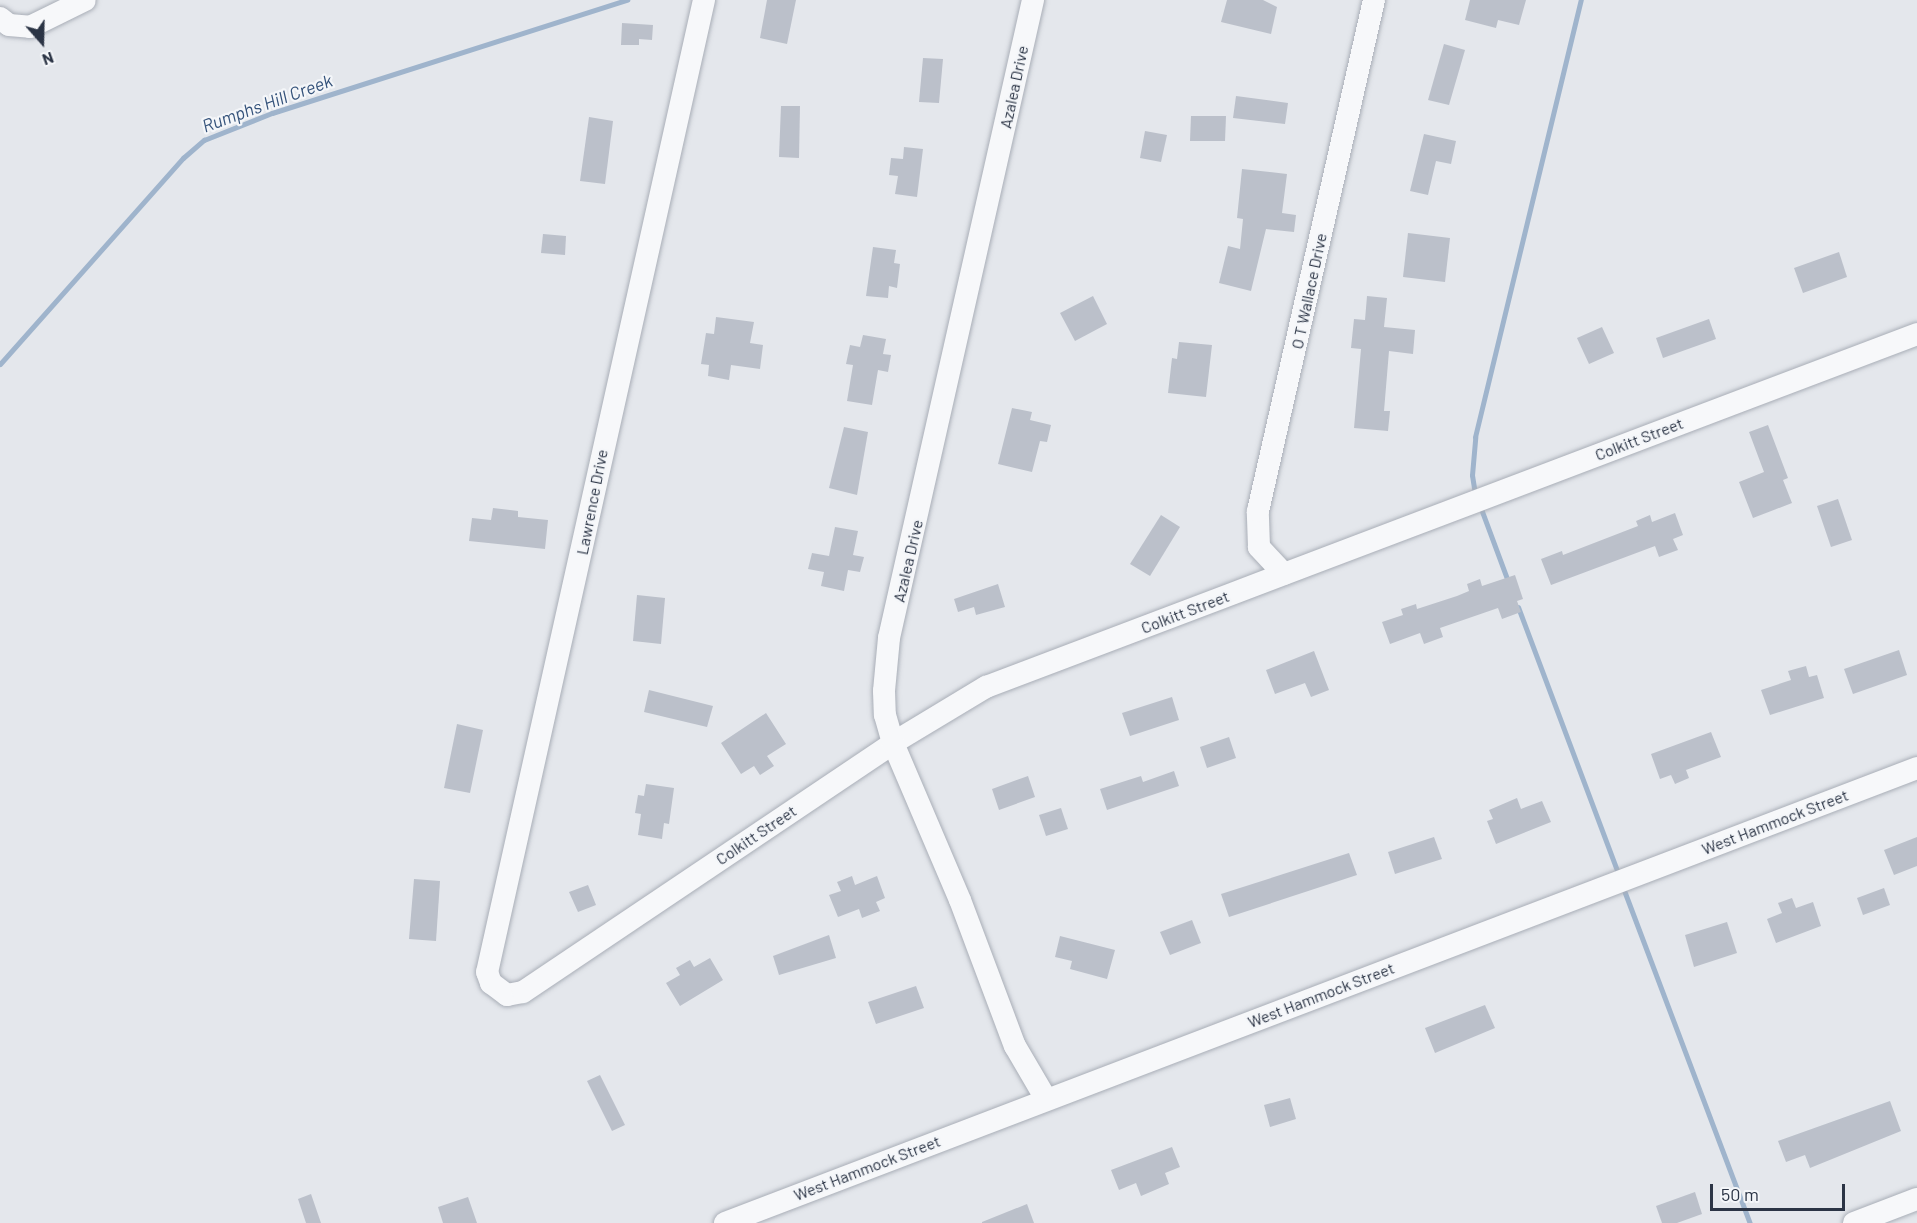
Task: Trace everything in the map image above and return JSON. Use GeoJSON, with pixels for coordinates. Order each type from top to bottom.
{"type":"FeatureCollection","features":[{"type":"Feature","properties":{"kind":"street"},"geometry":{"type":"LineString","coordinates":[[0,18],[9,25],[30,27],[86,0]]}},
{"type":"Feature","properties":{"kind":"street","name":"Lawrence Drive"},"geometry":{"type":"LineString","coordinates":[[507,995],[491,983],[489,962],[704,0]]}},
{"type":"Feature","properties":{"kind":"street","name":"Azalea Drive"},"geometry":{"type":"LineString","coordinates":[[1033,0],[889,638],[884,691],[885,715],[893,743],[960,900],[1015,1046],[1046,1099]]}},
{"type":"Feature","properties":{"kind":"street","name":"O T Wallace Drive"},"geometry":{"type":"LineString","coordinates":[[1284,574],[1259,547],[1258,511],[1374,0]]}},
{"type":"Feature","properties":{"kind":"street","name":"Colkitt Street"},"geometry":{"type":"LineString","coordinates":[[507,995],[523,992],[893,743],[986,687],[1917,334]]}},
{"type":"Feature","properties":{"kind":"street","name":"West Hammock Street"},"geometry":{"type":"LineString","coordinates":[[725,1223],[1917,768]]}},
{"type":"Feature","properties":{"kind":"street"},"geometry":{"type":"LineString","coordinates":[[1854,1223],[1917,1199]]}},
{"type":"Feature","properties":{"kind":"building"},"geometry":{"type":"Polygon","coordinates":[[[767,0],[796,0],[787,44],[760,38],[767,0]]]}},
{"type":"Feature","properties":{"kind":"building"},"geometry":{"type":"Polygon","coordinates":[[[1227,0],[1263,0],[1277,7],[1271,34],[1221,22],[1227,0]]]}},
{"type":"Feature","properties":{"kind":"building"},"geometry":{"type":"Polygon","coordinates":[[[1470,0],[1526,0],[1519,25],[1498,20],[1496,28],[1465,20],[1470,0]]]}},
{"type":"Feature","properties":{"kind":"building"},"geometry":{"type":"Polygon","coordinates":[[[622,23],[653,25],[652,40],[639,39],[639,45],[621,45],[622,23]]]}},
{"type":"Feature","properties":{"kind":"building"},"geometry":{"type":"Polygon","coordinates":[[[1444,44],[1465,50],[1449,105],[1428,100],[1444,44]]]}},
{"type":"Feature","properties":{"kind":"building"},"geometry":{"type":"Polygon","coordinates":[[[923,58],[943,59],[939,103],[919,102],[923,58]]]}},
{"type":"Feature","properties":{"kind":"building"},"geometry":{"type":"Polygon","coordinates":[[[1236,96],[1288,103],[1285,124],[1233,118],[1236,96]]]}},
{"type":"Feature","properties":{"kind":"building"},"geometry":{"type":"Polygon","coordinates":[[[781,106],[800,106],[799,158],[779,157],[781,106]]]}},
{"type":"Feature","properties":{"kind":"building"},"geometry":{"type":"Polygon","coordinates":[[[1191,116],[1226,116],[1225,141],[1190,141],[1191,116]]]}},
{"type":"Feature","properties":{"kind":"building"},"geometry":{"type":"Polygon","coordinates":[[[589,117],[613,121],[605,184],[580,181],[589,117]]]}},
{"type":"Feature","properties":{"kind":"building"},"geometry":{"type":"Polygon","coordinates":[[[1145,131],[1167,135],[1161,162],[1140,158],[1145,131]]]}},
{"type":"Feature","properties":{"kind":"building"},"geometry":{"type":"Polygon","coordinates":[[[1424,134],[1456,141],[1451,164],[1436,161],[1428,195],[1410,191],[1424,134]]]}},
{"type":"Feature","properties":{"kind":"building"},"geometry":{"type":"Polygon","coordinates":[[[904,147],[923,149],[917,197],[895,194],[898,176],[889,175],[891,158],[903,159],[904,147]]]}},
{"type":"Feature","properties":{"kind":"building"},"geometry":{"type":"Polygon","coordinates":[[[1242,169],[1287,174],[1282,213],[1296,215],[1294,232],[1266,229],[1251,291],[1219,283],[1228,246],[1240,249],[1243,219],[1237,218],[1242,169]]]}},
{"type":"Feature","properties":{"kind":"building"},"geometry":{"type":"Polygon","coordinates":[[[1408,233],[1450,238],[1445,282],[1403,277],[1408,233]]]}},
{"type":"Feature","properties":{"kind":"building"},"geometry":{"type":"Polygon","coordinates":[[[543,234],[566,236],[565,255],[541,253],[543,234]]]}},
{"type":"Feature","properties":{"kind":"building"},"geometry":{"type":"Polygon","coordinates":[[[873,247],[896,250],[894,263],[900,264],[897,288],[889,286],[888,298],[866,296],[873,247]]]}},
{"type":"Feature","properties":{"kind":"building"},"geometry":{"type":"Polygon","coordinates":[[[1839,252],[1847,277],[1803,293],[1794,268],[1839,252]]]}},
{"type":"Feature","properties":{"kind":"building"},"geometry":{"type":"Polygon","coordinates":[[[1093,296],[1107,324],[1075,341],[1060,313],[1093,296]]]}},
{"type":"Feature","properties":{"kind":"building"},"geometry":{"type":"Polygon","coordinates":[[[1367,296],[1387,298],[1384,327],[1415,330],[1413,354],[1389,351],[1384,411],[1390,411],[1388,431],[1354,428],[1361,349],[1351,348],[1354,319],[1365,320],[1367,296]]]}},
{"type":"Feature","properties":{"kind":"building"},"geometry":{"type":"Polygon","coordinates":[[[716,317],[754,322],[750,343],[763,345],[760,369],[731,365],[729,380],[708,376],[709,365],[701,364],[706,333],[714,334],[716,317]]]}},
{"type":"Feature","properties":{"kind":"building"},"geometry":{"type":"Polygon","coordinates":[[[1709,319],[1716,339],[1663,358],[1656,338],[1709,319]]]}},
{"type":"Feature","properties":{"kind":"building"},"geometry":{"type":"Polygon","coordinates":[[[1602,327],[1614,353],[1589,364],[1577,338],[1602,327]]]}},
{"type":"Feature","properties":{"kind":"building"},"geometry":{"type":"Polygon","coordinates":[[[863,335],[886,339],[883,354],[891,355],[888,372],[878,370],[872,405],[847,401],[853,365],[846,364],[850,345],[860,347],[863,335]]]}},
{"type":"Feature","properties":{"kind":"building"},"geometry":{"type":"Polygon","coordinates":[[[1179,342],[1212,345],[1206,397],[1168,393],[1172,358],[1177,359],[1179,342]]]}},
{"type":"Feature","properties":{"kind":"building"},"geometry":{"type":"Polygon","coordinates":[[[1012,408],[1032,412],[1030,420],[1051,425],[1047,442],[1040,441],[1032,472],[998,464],[1012,408]]]}},
{"type":"Feature","properties":{"kind":"building"},"geometry":{"type":"Polygon","coordinates":[[[1768,425],[1788,478],[1783,480],[1792,503],[1753,518],[1739,482],[1764,472],[1749,432],[1768,425]]]}},
{"type":"Feature","properties":{"kind":"building"},"geometry":{"type":"Polygon","coordinates":[[[844,427],[868,432],[857,495],[829,488],[844,427]]]}},
{"type":"Feature","properties":{"kind":"building"},"geometry":{"type":"Polygon","coordinates":[[[1838,499],[1852,540],[1831,547],[1817,506],[1838,499]]]}},
{"type":"Feature","properties":{"kind":"building"},"geometry":{"type":"Polygon","coordinates":[[[493,508],[518,511],[518,517],[548,520],[545,549],[469,541],[472,518],[491,520],[493,508]]]}},
{"type":"Feature","properties":{"kind":"building"},"geometry":{"type":"Polygon","coordinates":[[[1675,513],[1683,535],[1673,539],[1678,550],[1659,557],[1655,546],[1551,585],[1541,559],[1562,551],[1563,555],[1638,526],[1636,521],[1650,515],[1652,522],[1675,513]]]}},
{"type":"Feature","properties":{"kind":"building"},"geometry":{"type":"Polygon","coordinates":[[[1161,515],[1180,527],[1150,576],[1130,564],[1161,515]]]}},
{"type":"Feature","properties":{"kind":"building"},"geometry":{"type":"Polygon","coordinates":[[[835,527],[858,531],[853,555],[864,557],[860,572],[848,570],[844,591],[821,586],[824,572],[808,569],[812,553],[829,556],[835,527]]]}},
{"type":"Feature","properties":{"kind":"building"},"geometry":{"type":"Polygon","coordinates":[[[1515,575],[1523,599],[1517,601],[1521,612],[1502,619],[1498,608],[1440,628],[1443,637],[1424,644],[1420,633],[1390,644],[1382,622],[1403,615],[1401,609],[1416,604],[1417,609],[1457,596],[1469,591],[1467,584],[1480,579],[1482,586],[1515,575]]]}},
{"type":"Feature","properties":{"kind":"building"},"geometry":{"type":"Polygon","coordinates":[[[998,584],[1005,607],[976,615],[974,607],[958,612],[954,599],[998,584]]]}},
{"type":"Feature","properties":{"kind":"building"},"geometry":{"type":"Polygon","coordinates":[[[637,595],[665,598],[661,644],[633,641],[637,595]]]}},
{"type":"Feature","properties":{"kind":"building"},"geometry":{"type":"Polygon","coordinates":[[[1899,650],[1907,675],[1853,694],[1844,669],[1899,650]]]}},
{"type":"Feature","properties":{"kind":"building"},"geometry":{"type":"Polygon","coordinates":[[[1314,651],[1329,690],[1311,697],[1305,683],[1275,694],[1266,670],[1314,651]]]}},
{"type":"Feature","properties":{"kind":"building"},"geometry":{"type":"Polygon","coordinates":[[[1806,666],[1809,677],[1817,675],[1824,698],[1770,715],[1761,690],[1791,680],[1788,671],[1806,666]]]}},
{"type":"Feature","properties":{"kind":"building"},"geometry":{"type":"Polygon","coordinates":[[[649,690],[713,706],[707,727],[644,712],[649,690]]]}},
{"type":"Feature","properties":{"kind":"building"},"geometry":{"type":"Polygon","coordinates":[[[1172,697],[1179,720],[1130,736],[1122,713],[1172,697]]]}},
{"type":"Feature","properties":{"kind":"building"},"geometry":{"type":"Polygon","coordinates":[[[766,713],[786,744],[767,756],[774,766],[760,775],[754,766],[741,774],[721,743],[766,713]]]}},
{"type":"Feature","properties":{"kind":"building"},"geometry":{"type":"Polygon","coordinates":[[[457,724],[483,730],[470,793],[444,788],[457,724]]]}},
{"type":"Feature","properties":{"kind":"building"},"geometry":{"type":"Polygon","coordinates":[[[1711,732],[1721,757],[1686,770],[1689,778],[1675,784],[1671,775],[1660,779],[1651,754],[1711,732]]]}},
{"type":"Feature","properties":{"kind":"building"},"geometry":{"type":"Polygon","coordinates":[[[1229,737],[1236,758],[1207,768],[1200,747],[1229,737]]]}},
{"type":"Feature","properties":{"kind":"building"},"geometry":{"type":"Polygon","coordinates":[[[1174,771],[1179,786],[1107,810],[1100,789],[1141,776],[1143,782],[1174,771]]]}},
{"type":"Feature","properties":{"kind":"building"},"geometry":{"type":"Polygon","coordinates":[[[1028,776],[1035,797],[999,810],[992,789],[1028,776]]]}},
{"type":"Feature","properties":{"kind":"building"},"geometry":{"type":"Polygon","coordinates":[[[646,784],[674,788],[669,824],[664,823],[662,839],[638,835],[641,814],[635,813],[638,795],[644,796],[646,784]]]}},
{"type":"Feature","properties":{"kind":"building"},"geometry":{"type":"Polygon","coordinates":[[[1517,798],[1521,809],[1542,801],[1551,822],[1496,844],[1487,821],[1493,819],[1489,810],[1517,798]]]}},
{"type":"Feature","properties":{"kind":"building"},"geometry":{"type":"Polygon","coordinates":[[[1061,808],[1068,829],[1046,836],[1039,815],[1061,808]]]}},
{"type":"Feature","properties":{"kind":"building"},"geometry":{"type":"Polygon","coordinates":[[[1434,837],[1442,859],[1395,874],[1388,852],[1434,837]]]}},
{"type":"Feature","properties":{"kind":"building"},"geometry":{"type":"Polygon","coordinates":[[[1917,837],[1917,866],[1894,875],[1884,850],[1917,837]]]}},
{"type":"Feature","properties":{"kind":"building"},"geometry":{"type":"Polygon","coordinates":[[[1349,853],[1357,875],[1229,917],[1221,894],[1349,853]]]}},
{"type":"Feature","properties":{"kind":"building"},"geometry":{"type":"Polygon","coordinates":[[[852,876],[855,885],[877,876],[885,898],[876,902],[880,911],[862,918],[859,909],[838,917],[829,895],[841,891],[837,882],[852,876]]]}},
{"type":"Feature","properties":{"kind":"building"},"geometry":{"type":"Polygon","coordinates":[[[414,879],[440,881],[436,941],[409,939],[414,879]]]}},
{"type":"Feature","properties":{"kind":"building"},"geometry":{"type":"Polygon","coordinates":[[[588,885],[596,905],[578,912],[569,892],[588,885]]]}},
{"type":"Feature","properties":{"kind":"building"},"geometry":{"type":"Polygon","coordinates":[[[1884,888],[1890,905],[1863,915],[1857,898],[1884,888]]]}},
{"type":"Feature","properties":{"kind":"building"},"geometry":{"type":"Polygon","coordinates":[[[1792,898],[1796,908],[1813,902],[1821,926],[1776,943],[1767,919],[1782,913],[1778,903],[1792,898]]]}},
{"type":"Feature","properties":{"kind":"building"},"geometry":{"type":"Polygon","coordinates":[[[1192,920],[1201,943],[1170,955],[1160,932],[1192,920]]]}},
{"type":"Feature","properties":{"kind":"building"},"geometry":{"type":"Polygon","coordinates":[[[1727,922],[1737,953],[1694,967],[1685,935],[1727,922]]]}},
{"type":"Feature","properties":{"kind":"building"},"geometry":{"type":"Polygon","coordinates":[[[829,935],[836,958],[779,975],[773,956],[829,935]]]}},
{"type":"Feature","properties":{"kind":"building"},"geometry":{"type":"Polygon","coordinates":[[[1060,936],[1115,950],[1107,979],[1070,969],[1072,961],[1055,957],[1060,936]]]}},
{"type":"Feature","properties":{"kind":"building"},"geometry":{"type":"Polygon","coordinates":[[[710,958],[723,980],[680,1006],[666,983],[680,975],[676,968],[690,960],[694,967],[710,958]]]}},
{"type":"Feature","properties":{"kind":"building"},"geometry":{"type":"Polygon","coordinates":[[[916,986],[924,1008],[876,1024],[868,1002],[916,986]]]}},
{"type":"Feature","properties":{"kind":"building"},"geometry":{"type":"Polygon","coordinates":[[[1485,1005],[1495,1028],[1435,1053],[1425,1028],[1485,1005]]]}},
{"type":"Feature","properties":{"kind":"building"},"geometry":{"type":"Polygon","coordinates":[[[600,1075],[625,1125],[612,1131],[587,1081],[600,1075]]]}},
{"type":"Feature","properties":{"kind":"building"},"geometry":{"type":"Polygon","coordinates":[[[1290,1098],[1296,1119],[1270,1127],[1264,1105],[1290,1098]]]}},
{"type":"Feature","properties":{"kind":"building"},"geometry":{"type":"Polygon","coordinates":[[[1890,1101],[1901,1131],[1810,1168],[1805,1155],[1786,1162],[1778,1141],[1890,1101]]]}},
{"type":"Feature","properties":{"kind":"building"},"geometry":{"type":"Polygon","coordinates":[[[1172,1147],[1180,1167],[1165,1173],[1169,1184],[1141,1196],[1136,1183],[1119,1190],[1111,1170],[1172,1147]]]}},
{"type":"Feature","properties":{"kind":"building"},"geometry":{"type":"Polygon","coordinates":[[[1695,1192],[1702,1214],[1677,1223],[1662,1223],[1656,1206],[1695,1192]]]}},
{"type":"Feature","properties":{"kind":"building"},"geometry":{"type":"Polygon","coordinates":[[[311,1194],[321,1223],[306,1223],[298,1199],[311,1194]]]}},
{"type":"Feature","properties":{"kind":"building"},"geometry":{"type":"Polygon","coordinates":[[[468,1197],[477,1223],[443,1223],[438,1207],[468,1197]]]}},
{"type":"Feature","properties":{"kind":"building"},"geometry":{"type":"Polygon","coordinates":[[[1027,1204],[1034,1223],[982,1223],[982,1222],[1027,1204]]]}},
{"type":"Feature","properties":{"kind":"waterway","name":"Rumphs Hill Creek"},"geometry":{"type":"LineString","coordinates":[[0,364],[183,158],[204,140],[272,113],[627,0]]}},
{"type":"Feature","properties":{"kind":"waterway"},"geometry":{"type":"LineString","coordinates":[[1475,494],[1472,475],[1475,437],[1581,0]]}},
{"type":"Feature","properties":{"kind":"waterway"},"geometry":{"type":"LineString","coordinates":[[1480,506],[1509,584]]}},
{"type":"Feature","properties":{"kind":"waterway"},"geometry":{"type":"LineString","coordinates":[[1518,607],[1619,876]]}},
{"type":"Feature","properties":{"kind":"waterway"},"geometry":{"type":"LineString","coordinates":[[1622,885],[1750,1223]]}}]}
